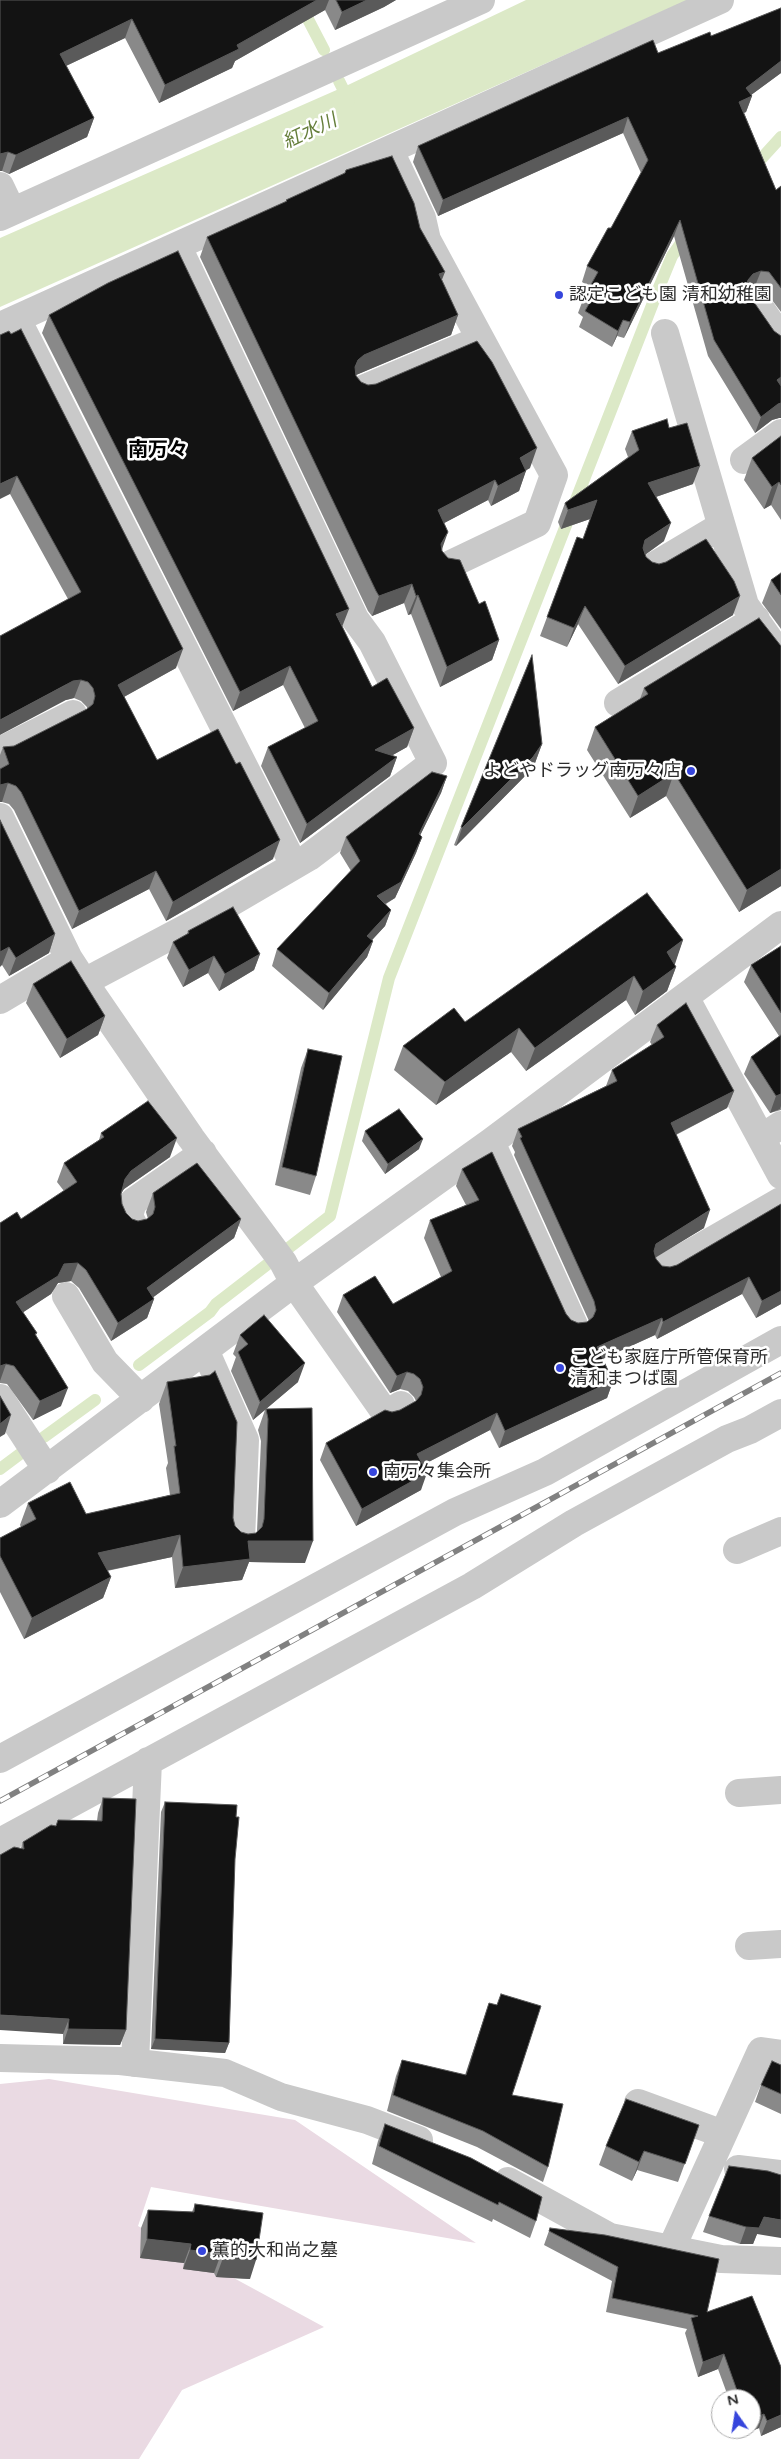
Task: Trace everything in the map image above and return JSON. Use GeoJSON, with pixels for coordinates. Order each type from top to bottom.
{"type":"FeatureCollection","features":[{"type":"Feature","properties":{"kind":"street"},"geometry":{"type":"LineString","coordinates":[[0,186],[6,214],[481,0]]}},
{"type":"Feature","properties":{"kind":"street"},"geometry":{"type":"LineString","coordinates":[[294,865],[8,323],[178,248],[720,0]]}},
{"type":"Feature","properties":{"kind":"street"},"geometry":{"type":"LineString","coordinates":[[390,151],[422,218],[427,240],[554,475],[537,523],[449,565]]}},
{"type":"Feature","properties":{"kind":"street"},"geometry":{"type":"LineString","coordinates":[[84,982],[203,919],[309,857],[433,763],[372,642],[355,619],[178,248]]}},
{"type":"Feature","properties":{"kind":"street"},"geometry":{"type":"LineString","coordinates":[[756,302],[781,338]]}},
{"type":"Feature","properties":{"kind":"street"},"geometry":{"type":"LineString","coordinates":[[665,333],[745,605],[781,656]]}},
{"type":"Feature","properties":{"kind":"street"},"geometry":{"type":"LineString","coordinates":[[363,389],[480,340]]}},
{"type":"Feature","properties":{"kind":"street"},"geometry":{"type":"LineString","coordinates":[[744,460],[781,433]]}},
{"type":"Feature","properties":{"kind":"street"},"geometry":{"type":"LineString","coordinates":[[652,567],[721,526]]}},
{"type":"Feature","properties":{"kind":"street"},"geometry":{"type":"LineString","coordinates":[[618,703],[756,619]]}},
{"type":"Feature","properties":{"kind":"street"},"geometry":{"type":"LineString","coordinates":[[0,751],[73,714]]}},
{"type":"Feature","properties":{"kind":"street"},"geometry":{"type":"LineString","coordinates":[[0,817],[70,959],[84,982],[386,1414],[401,1405]]}},
{"type":"Feature","properties":{"kind":"street"},"geometry":{"type":"LineString","coordinates":[[0,1504],[205,1350],[282,1263],[491,1142],[781,925]]}},
{"type":"Feature","properties":{"kind":"street"},"geometry":{"type":"LineString","coordinates":[[0,1000],[70,959]]}},
{"type":"Feature","properties":{"kind":"street"},"geometry":{"type":"LineString","coordinates":[[685,997],[771,1131],[781,1175]]}},
{"type":"Feature","properties":{"kind":"street"},"geometry":{"type":"LineString","coordinates":[[491,1142],[574,1324]]}},
{"type":"Feature","properties":{"kind":"street"},"geometry":{"type":"LineString","coordinates":[[133,1224],[129,1216],[134,1202],[203,1153]]}},
{"type":"Feature","properties":{"kind":"street"},"geometry":{"type":"LineString","coordinates":[[663,1269],[781,1201]]}},
{"type":"Feature","properties":{"kind":"street"},"geometry":{"type":"LineString","coordinates":[[66,1296],[105,1362],[141,1399]]}},
{"type":"Feature","properties":{"kind":"street"},"geometry":{"type":"LineString","coordinates":[[0,1759],[455,1512],[545,1472],[781,1340]]}},
{"type":"Feature","properties":{"kind":"street"},"geometry":{"type":"LineString","coordinates":[[205,1350],[245,1440],[241,1540]]}},
{"type":"Feature","properties":{"kind":"street"},"geometry":{"type":"LineString","coordinates":[[0,1398],[47,1470]]}},
{"type":"Feature","properties":{"kind":"street"},"geometry":{"type":"LineString","coordinates":[[0,1842],[472,1586],[574,1523],[726,1439],[750,1430],[781,1412]]}},
{"type":"Feature","properties":{"kind":"street"},"geometry":{"type":"LineString","coordinates":[[737,1550],[781,1531]]}},
{"type":"Feature","properties":{"kind":"street"},"geometry":{"type":"LineString","coordinates":[[134,2063],[148,1761]]}},
{"type":"Feature","properties":{"kind":"street"},"geometry":{"type":"LineString","coordinates":[[739,1793],[781,1790]]}},
{"type":"Feature","properties":{"kind":"street"},"geometry":{"type":"LineString","coordinates":[[749,1946],[781,1944]]}},
{"type":"Feature","properties":{"kind":"street"},"geometry":{"type":"LineString","coordinates":[[671,2249],[761,2051],[781,2054]]}},
{"type":"Feature","properties":{"kind":"street"},"geometry":{"type":"LineString","coordinates":[[0,2058],[134,2063],[225,2073],[281,2097],[367,2120],[445,2151]]}},
{"type":"Feature","properties":{"kind":"street"},"geometry":{"type":"LineString","coordinates":[[638,2103],[723,2134]]}},
{"type":"Feature","properties":{"kind":"street"},"geometry":{"type":"LineString","coordinates":[[709,2166],[781,2174]]}},
{"type":"Feature","properties":{"kind":"street"},"geometry":{"type":"LineString","coordinates":[[488,2171],[610,2237],[721,2259],[781,2262]]}},
{"type":"Feature","properties":{"kind":"shaded area"},"geometry":{"type":"Polygon","coordinates":[[[49,2079],[295,2120],[476,2243],[151,2187],[138,2226],[324,2327],[182,2390],[139,2459],[0,2459],[0,2084],[49,2079]]]}},
{"type":"Feature","properties":{"kind":"water","name":"紅水川"},"geometry":{"type":"Polygon","coordinates":[[[526,0],[688,0],[0,307],[0,238],[348,85],[526,0]]]}},
{"type":"Feature","properties":{"kind":"building"},"geometry":{"type":"Polygon","coordinates":[[[0,0],[317,0],[237,45],[239,49],[165,85],[132,19],[60,54],[94,118],[16,155],[8,152],[0,154],[0,0]]]}},
{"type":"Feature","properties":{"kind":"building"},"geometry":{"type":"Polygon","coordinates":[[[336,0],[367,0],[342,12],[336,0]]]}},
{"type":"Feature","properties":{"kind":"building"},"geometry":{"type":"Polygon","coordinates":[[[781,8],[781,61],[746,88],[752,96],[739,102],[776,190],[781,186],[781,288],[769,272],[761,271],[753,274],[748,280],[746,287],[749,295],[774,331],[781,336],[781,377],[777,380],[781,386],[781,403],[761,417],[714,340],[680,220],[630,322],[623,320],[618,331],[585,311],[590,302],[584,297],[598,272],[587,266],[608,228],[611,228],[648,160],[628,117],[443,200],[418,146],[653,40],[658,53],[710,32],[711,36],[781,8]]]}},
{"type":"Feature","properties":{"kind":"building"},"geometry":{"type":"Polygon","coordinates":[[[392,156],[414,203],[420,228],[445,272],[439,274],[458,315],[364,355],[358,360],[355,367],[356,376],[361,382],[368,385],[376,384],[477,341],[492,362],[537,448],[520,458],[526,471],[498,486],[495,480],[438,510],[448,532],[441,544],[442,551],[448,558],[460,560],[479,604],[485,601],[499,640],[447,667],[412,584],[379,596],[376,591],[207,237],[287,201],[345,173],[346,170],[392,156]]]}},
{"type":"Feature","properties":{"kind":"building"},"geometry":{"type":"Polygon","coordinates":[[[178,251],[349,609],[336,614],[372,687],[387,678],[414,728],[375,750],[397,757],[307,824],[268,747],[318,721],[290,666],[240,692],[49,315],[108,283],[178,251]]]}},
{"type":"Feature","properties":{"kind":"building"},"geometry":{"type":"Polygon","coordinates":[[[21,329],[183,649],[118,685],[157,760],[218,729],[236,764],[240,762],[280,840],[173,902],[156,871],[79,911],[21,792],[16,786],[8,783],[0,785],[0,769],[9,764],[3,747],[14,746],[87,709],[93,704],[95,696],[93,688],[88,682],[81,680],[73,681],[0,720],[0,636],[81,592],[17,476],[0,484],[0,335],[9,331],[11,334],[21,329]]]}},
{"type":"Feature","properties":{"kind":"building"},"geometry":{"type":"Polygon","coordinates":[[[667,419],[669,428],[687,423],[700,466],[648,483],[671,523],[645,540],[643,548],[646,557],[652,562],[659,564],[666,562],[706,539],[734,581],[740,596],[625,666],[585,606],[574,628],[547,617],[577,537],[583,539],[597,500],[568,510],[565,503],[639,450],[632,431],[667,419]]]}},
{"type":"Feature","properties":{"kind":"building"},"geometry":{"type":"Polygon","coordinates":[[[781,436],[781,485],[779,482],[772,487],[752,458],[781,436]]]}},
{"type":"Feature","properties":{"kind":"building"},"geometry":{"type":"Polygon","coordinates":[[[781,573],[781,595],[771,580],[781,573]]]}},
{"type":"Feature","properties":{"kind":"building","name":"よどやドラッグ南万々店"},"geometry":{"type":"Polygon","coordinates":[[[759,618],[781,646],[781,869],[747,890],[674,773],[638,796],[595,727],[648,694],[644,688],[759,618]]]}},
{"type":"Feature","properties":{"kind":"building"},"geometry":{"type":"Polygon","coordinates":[[[532,655],[542,744],[533,757],[462,828],[461,827],[532,655]]]}},
{"type":"Feature","properties":{"kind":"building"},"geometry":{"type":"Polygon","coordinates":[[[432,772],[447,776],[419,834],[422,837],[401,882],[377,896],[391,910],[367,936],[373,941],[329,993],[277,949],[360,861],[346,837],[432,772]]]}},
{"type":"Feature","properties":{"kind":"building"},"geometry":{"type":"Polygon","coordinates":[[[0,820],[55,934],[16,958],[9,947],[0,952],[0,820]]]}},
{"type":"Feature","properties":{"kind":"building"},"geometry":{"type":"Polygon","coordinates":[[[647,893],[683,940],[667,952],[676,967],[643,991],[634,976],[535,1048],[519,1028],[445,1082],[403,1046],[454,1008],[465,1022],[647,893]]]}},
{"type":"Feature","properties":{"kind":"building"},"geometry":{"type":"Polygon","coordinates":[[[233,907],[260,954],[225,974],[214,956],[189,970],[173,942],[189,933],[188,931],[233,907]]]}},
{"type":"Feature","properties":{"kind":"building"},"geometry":{"type":"Polygon","coordinates":[[[781,946],[781,1013],[751,965],[781,946]]]}},
{"type":"Feature","properties":{"kind":"building"},"geometry":{"type":"Polygon","coordinates":[[[71,961],[105,1016],[67,1039],[33,984],[71,961]]]}},
{"type":"Feature","properties":{"kind":"building"},"geometry":{"type":"Polygon","coordinates":[[[686,1003],[734,1091],[671,1123],[710,1210],[656,1244],[654,1251],[656,1259],[662,1266],[670,1267],[677,1265],[781,1204],[781,1291],[762,1301],[749,1277],[663,1322],[662,1318],[597,1347],[613,1381],[505,1431],[497,1413],[417,1454],[427,1473],[362,1509],[326,1443],[385,1410],[392,1412],[400,1410],[416,1401],[421,1395],[423,1387],[420,1379],[414,1374],[407,1372],[397,1376],[343,1295],[375,1276],[393,1304],[452,1271],[430,1220],[479,1200],[462,1169],[492,1152],[566,1314],[571,1320],[578,1323],[587,1322],[593,1317],[596,1310],[594,1301],[520,1138],[522,1137],[518,1129],[617,1081],[612,1070],[664,1037],[657,1025],[686,1003]]]}},
{"type":"Feature","properties":{"kind":"building"},"geometry":{"type":"Polygon","coordinates":[[[781,1035],[781,1094],[776,1096],[751,1057],[781,1035]]]}},
{"type":"Feature","properties":{"kind":"building"},"geometry":{"type":"Polygon","coordinates":[[[308,1049],[342,1056],[316,1176],[282,1167],[308,1049]]]}},
{"type":"Feature","properties":{"kind":"building"},"geometry":{"type":"Polygon","coordinates":[[[148,1101],[177,1138],[131,1171],[125,1179],[121,1194],[122,1204],[126,1213],[132,1219],[138,1221],[147,1219],[153,1214],[155,1207],[153,1193],[197,1163],[241,1219],[147,1288],[154,1299],[118,1323],[86,1270],[78,1263],[64,1264],[58,1276],[16,1302],[37,1333],[35,1334],[68,1388],[40,1401],[14,1366],[6,1364],[0,1366],[0,1223],[17,1212],[21,1219],[77,1182],[64,1163],[104,1137],[101,1133],[148,1101]]]}},
{"type":"Feature","properties":{"kind":"building"},"geometry":{"type":"Polygon","coordinates":[[[399,1109],[423,1139],[388,1164],[365,1131],[399,1109]]]}},
{"type":"Feature","properties":{"kind":"building"},"geometry":{"type":"Polygon","coordinates":[[[264,1315],[305,1363],[260,1402],[238,1352],[248,1344],[240,1335],[264,1315]]]}},
{"type":"Feature","properties":{"kind":"building"},"geometry":{"type":"Polygon","coordinates":[[[215,1371],[237,1422],[233,1518],[235,1526],[241,1532],[248,1534],[256,1533],[262,1527],[264,1519],[268,1419],[266,1409],[312,1408],[313,1541],[248,1541],[250,1559],[183,1567],[180,1535],[98,1553],[111,1577],[32,1618],[0,1556],[0,1538],[36,1519],[28,1503],[70,1482],[86,1514],[180,1493],[167,1382],[210,1375],[215,1371]]]}},
{"type":"Feature","properties":{"kind":"building"},"geometry":{"type":"Polygon","coordinates":[[[0,1396],[11,1415],[0,1424],[0,1396]]]}},
{"type":"Feature","properties":{"kind":"building"},"geometry":{"type":"Polygon","coordinates":[[[103,1798],[136,1799],[126,2030],[68,2029],[69,2019],[0,2015],[0,1855],[14,1847],[24,1849],[23,1842],[51,1825],[56,1826],[58,1820],[102,1821],[103,1798]]]}},
{"type":"Feature","properties":{"kind":"building"},"geometry":{"type":"Polygon","coordinates":[[[165,1802],[237,1805],[236,1817],[239,1817],[235,1859],[229,2043],[155,2039],[165,1802]]]}},
{"type":"Feature","properties":{"kind":"building"},"geometry":{"type":"Polygon","coordinates":[[[501,1994],[541,2006],[512,2095],[563,2104],[548,2167],[483,2131],[393,2095],[402,2060],[466,2075],[489,2003],[497,2005],[501,1994]]]}},
{"type":"Feature","properties":{"kind":"building"},"geometry":{"type":"Polygon","coordinates":[[[772,2061],[781,2065],[781,2094],[761,2085],[772,2061]]]}},
{"type":"Feature","properties":{"kind":"building"},"geometry":{"type":"Polygon","coordinates":[[[626,2099],[699,2125],[685,2164],[644,2151],[639,2162],[606,2146],[626,2099]]]}},
{"type":"Feature","properties":{"kind":"building"},"geometry":{"type":"Polygon","coordinates":[[[385,2124],[471,2158],[542,2197],[536,2221],[499,2202],[498,2205],[379,2146],[385,2124]]]}},
{"type":"Feature","properties":{"kind":"building"},"geometry":{"type":"Polygon","coordinates":[[[729,2166],[768,2171],[781,2175],[781,2220],[764,2217],[759,2228],[746,2227],[709,2216],[729,2166]]]}},
{"type":"Feature","properties":{"kind":"building"},"geometry":{"type":"Polygon","coordinates":[[[195,2204],[263,2213],[256,2260],[223,2258],[221,2254],[190,2250],[191,2244],[147,2239],[148,2210],[194,2212],[195,2204]]]}},
{"type":"Feature","properties":{"kind":"building"},"geometry":{"type":"Polygon","coordinates":[[[550,2228],[605,2235],[719,2259],[707,2312],[752,2296],[781,2367],[781,2415],[767,2421],[764,2414],[761,2415],[761,2389],[736,2389],[724,2354],[703,2362],[691,2318],[698,2316],[612,2298],[618,2267],[549,2231],[550,2228]]]}},
{"type":"Feature","properties":{"kind":"waterway"},"geometry":{"type":"LineString","coordinates":[[298,0],[324,50]]}},
{"type":"Feature","properties":{"kind":"waterway"},"geometry":{"type":"LineString","coordinates":[[339,81],[349,101]]}},
{"type":"Feature","properties":{"kind":"waterway"},"geometry":{"type":"LineString","coordinates":[[751,170],[781,137]]}},
{"type":"Feature","properties":{"kind":"waterway"},"geometry":{"type":"LineString","coordinates":[[139,1365],[210,1312],[216,1304],[330,1216],[389,978],[658,290],[672,256],[686,236]]}},
{"type":"Feature","properties":{"kind":"waterway"},"geometry":{"type":"LineString","coordinates":[[44,1437],[95,1400]]}},
{"type":"Feature","properties":{"kind":"waterway"},"geometry":{"type":"LineString","coordinates":[[0,1469],[20,1454]]}},
{"type":"Feature","properties":{"kind":"railway"},"geometry":{"type":"LineString","coordinates":[[0,1801],[781,1373]]}},
{"type":"Feature","properties":{"kind":"place","name":"認定こども園 清和幼稚園"},"geometry":{"type":"Point","coordinates":[559,295]}},
{"type":"Feature","properties":{"kind":"place","name":"よどやドラッグ南万々店"},"geometry":{"type":"Point","coordinates":[691,771]}},
{"type":"Feature","properties":{"kind":"place","name":"こども家庭庁所管保育所 清和まつば園"},"geometry":{"type":"Point","coordinates":[560,1368]}},
{"type":"Feature","properties":{"kind":"place","name":"南万々集会所"},"geometry":{"type":"Point","coordinates":[373,1472]}},
{"type":"Feature","properties":{"kind":"place","name":"薫的大和尚之墓"},"geometry":{"type":"Point","coordinates":[202,2251]}},
{"type":"Feature","properties":{"kind":"district","name":"南万々"},"geometry":{"type":"Point","coordinates":[158,451]}}]}
